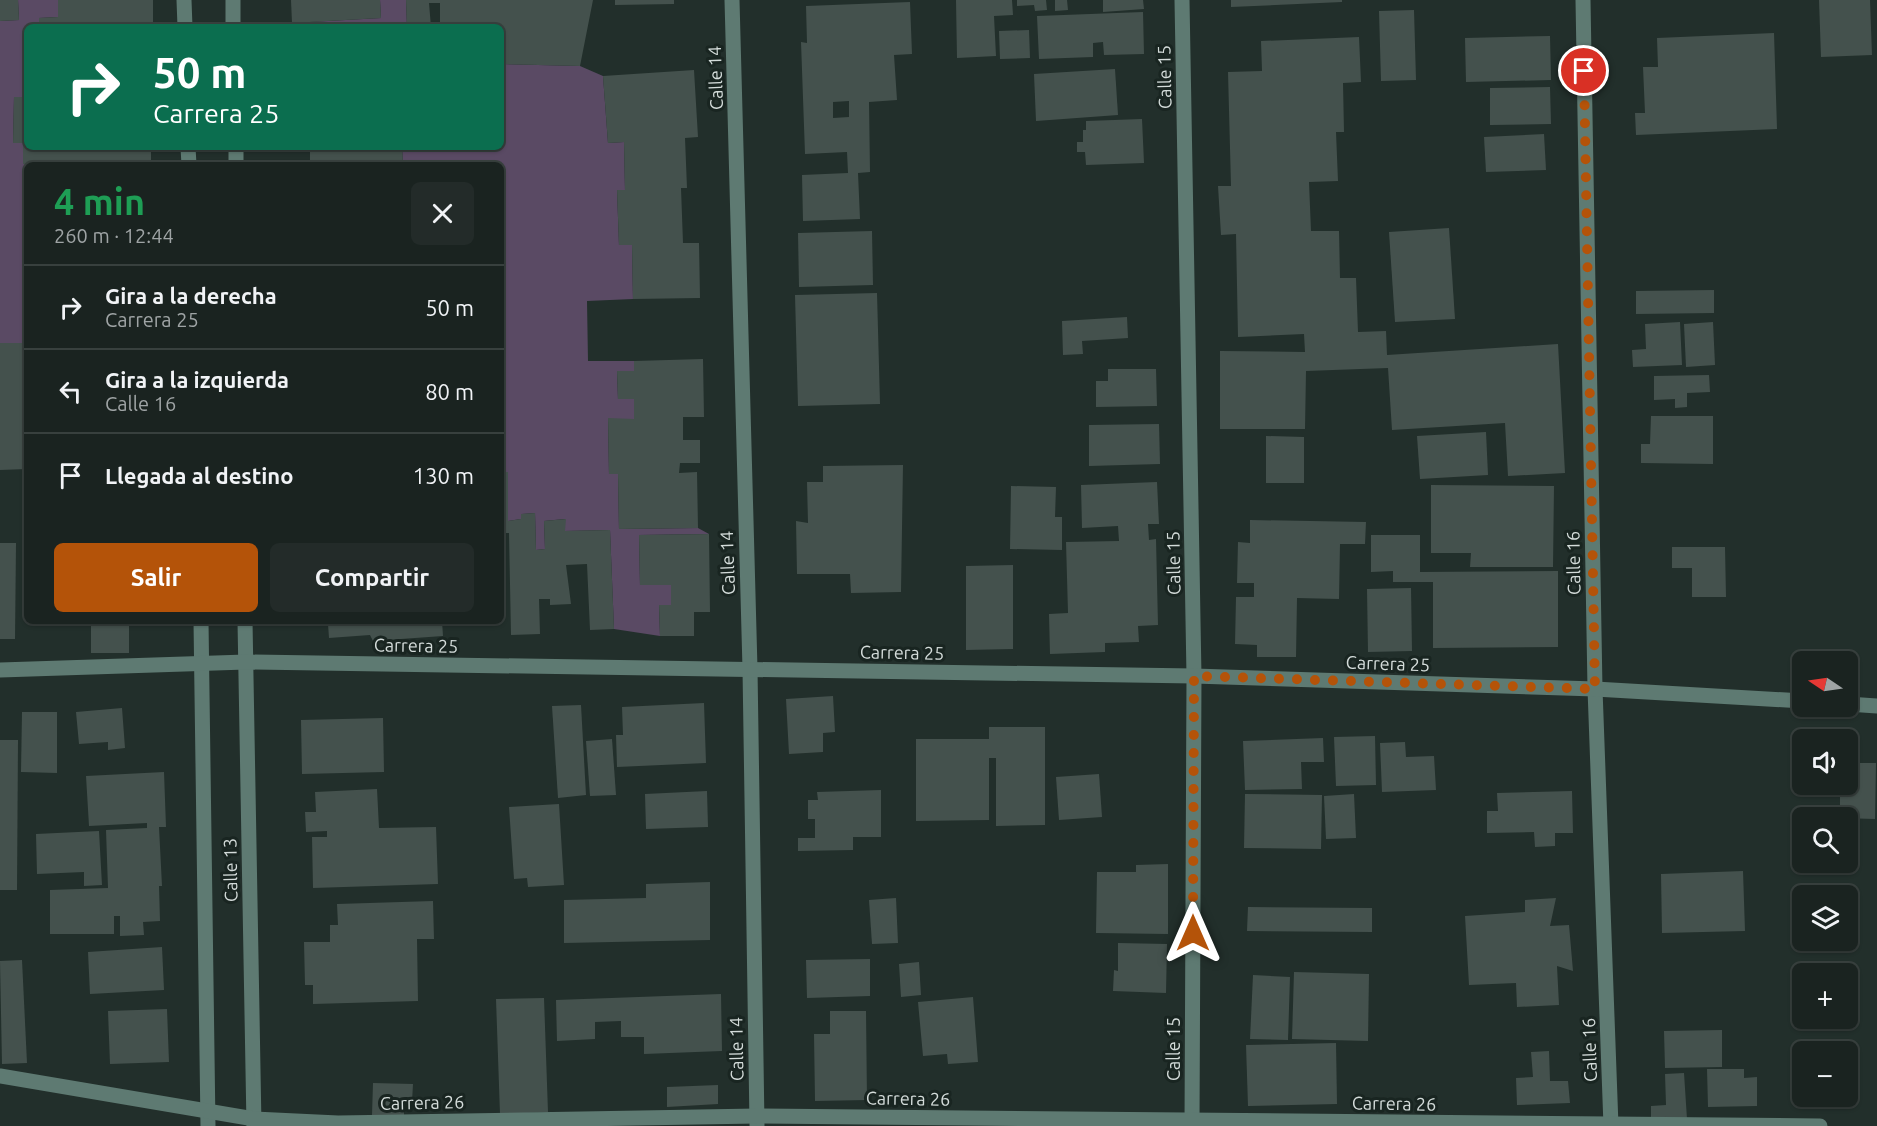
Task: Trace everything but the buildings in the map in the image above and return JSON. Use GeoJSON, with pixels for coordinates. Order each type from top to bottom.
{"type":"FeatureCollection","features":[{"type":"Feature","properties":{"kind":"street"},"geometry":{"type":"LineString","coordinates":[[184,0],[185,24]]}},
{"type":"Feature","properties":{"kind":"street"},"geometry":{"type":"LineString","coordinates":[[233,0],[233,24]]}},
{"type":"Feature","properties":{"kind":"street","name":"Calle 14"},"geometry":{"type":"LineString","coordinates":[[732,0],[750,669],[757,1121]]}},
{"type":"Feature","properties":{"kind":"street","name":"Calle 15"},"geometry":{"type":"LineString","coordinates":[[1182,0],[1194,676],[1192,1123]]}},
{"type":"Feature","properties":{"kind":"street","name":"Calle 16"},"geometry":{"type":"LineString","coordinates":[[1583,0],[1595,689],[1611,1125]]}},
{"type":"Feature","properties":{"kind":"street","name":"Calle 13"},"geometry":{"type":"LineString","coordinates":[[201,624],[208,1118]]}},
{"type":"Feature","properties":{"kind":"street","name":"Calle 13"},"geometry":{"type":"LineString","coordinates":[[245,624],[254,1123]]}},
{"type":"Feature","properties":{"kind":"street","name":"Carrera 25"},"geometry":{"type":"LineString","coordinates":[[0,670],[246,662],[1194,676],[1595,689],[1792,700]]}},
{"type":"Feature","properties":{"kind":"street"},"geometry":{"type":"LineString","coordinates":[[1858,705],[1877,706]]}},
{"type":"Feature","properties":{"kind":"street","name":"Carrera 26"},"geometry":{"type":"LineString","coordinates":[[0,1076],[208,1118],[254,1123],[757,1121],[1820,1126]]}},
{"type":"Feature","properties":{"kind":"shaded area"},"geometry":{"type":"Polygon","coordinates":[[[18,0],[58,0],[58,17],[39,18],[39,24],[24,24],[24,97],[14,98],[13,143],[23,143],[24,343],[0,343],[0,21],[19,20],[18,0]]]}},
{"type":"Feature","properties":{"kind":"shaded area"},"geometry":{"type":"Polygon","coordinates":[[[380,0],[406,0],[407,24],[292,24],[292,23],[381,18],[380,0]]]}},
{"type":"Feature","properties":{"kind":"shaded area"},"geometry":{"type":"Polygon","coordinates":[[[504,64],[580,66],[603,76],[608,143],[624,142],[625,190],[617,190],[619,245],[632,245],[633,299],[587,301],[588,361],[634,361],[634,371],[617,372],[618,399],[634,399],[634,419],[608,419],[609,474],[618,474],[619,529],[698,528],[709,534],[639,535],[640,585],[671,585],[671,605],[659,606],[660,636],[614,629],[610,530],[565,531],[565,519],[544,521],[545,549],[536,550],[535,513],[522,514],[521,519],[508,521],[508,472],[504,472],[504,162],[403,162],[402,150],[504,150],[504,64]]]}},
{"type":"Feature","properties":{"kind":"route"},"geometry":{"type":"LineString","coordinates":[[1193,933],[1194,676],[1595,689],[1584,71]]}}]}
